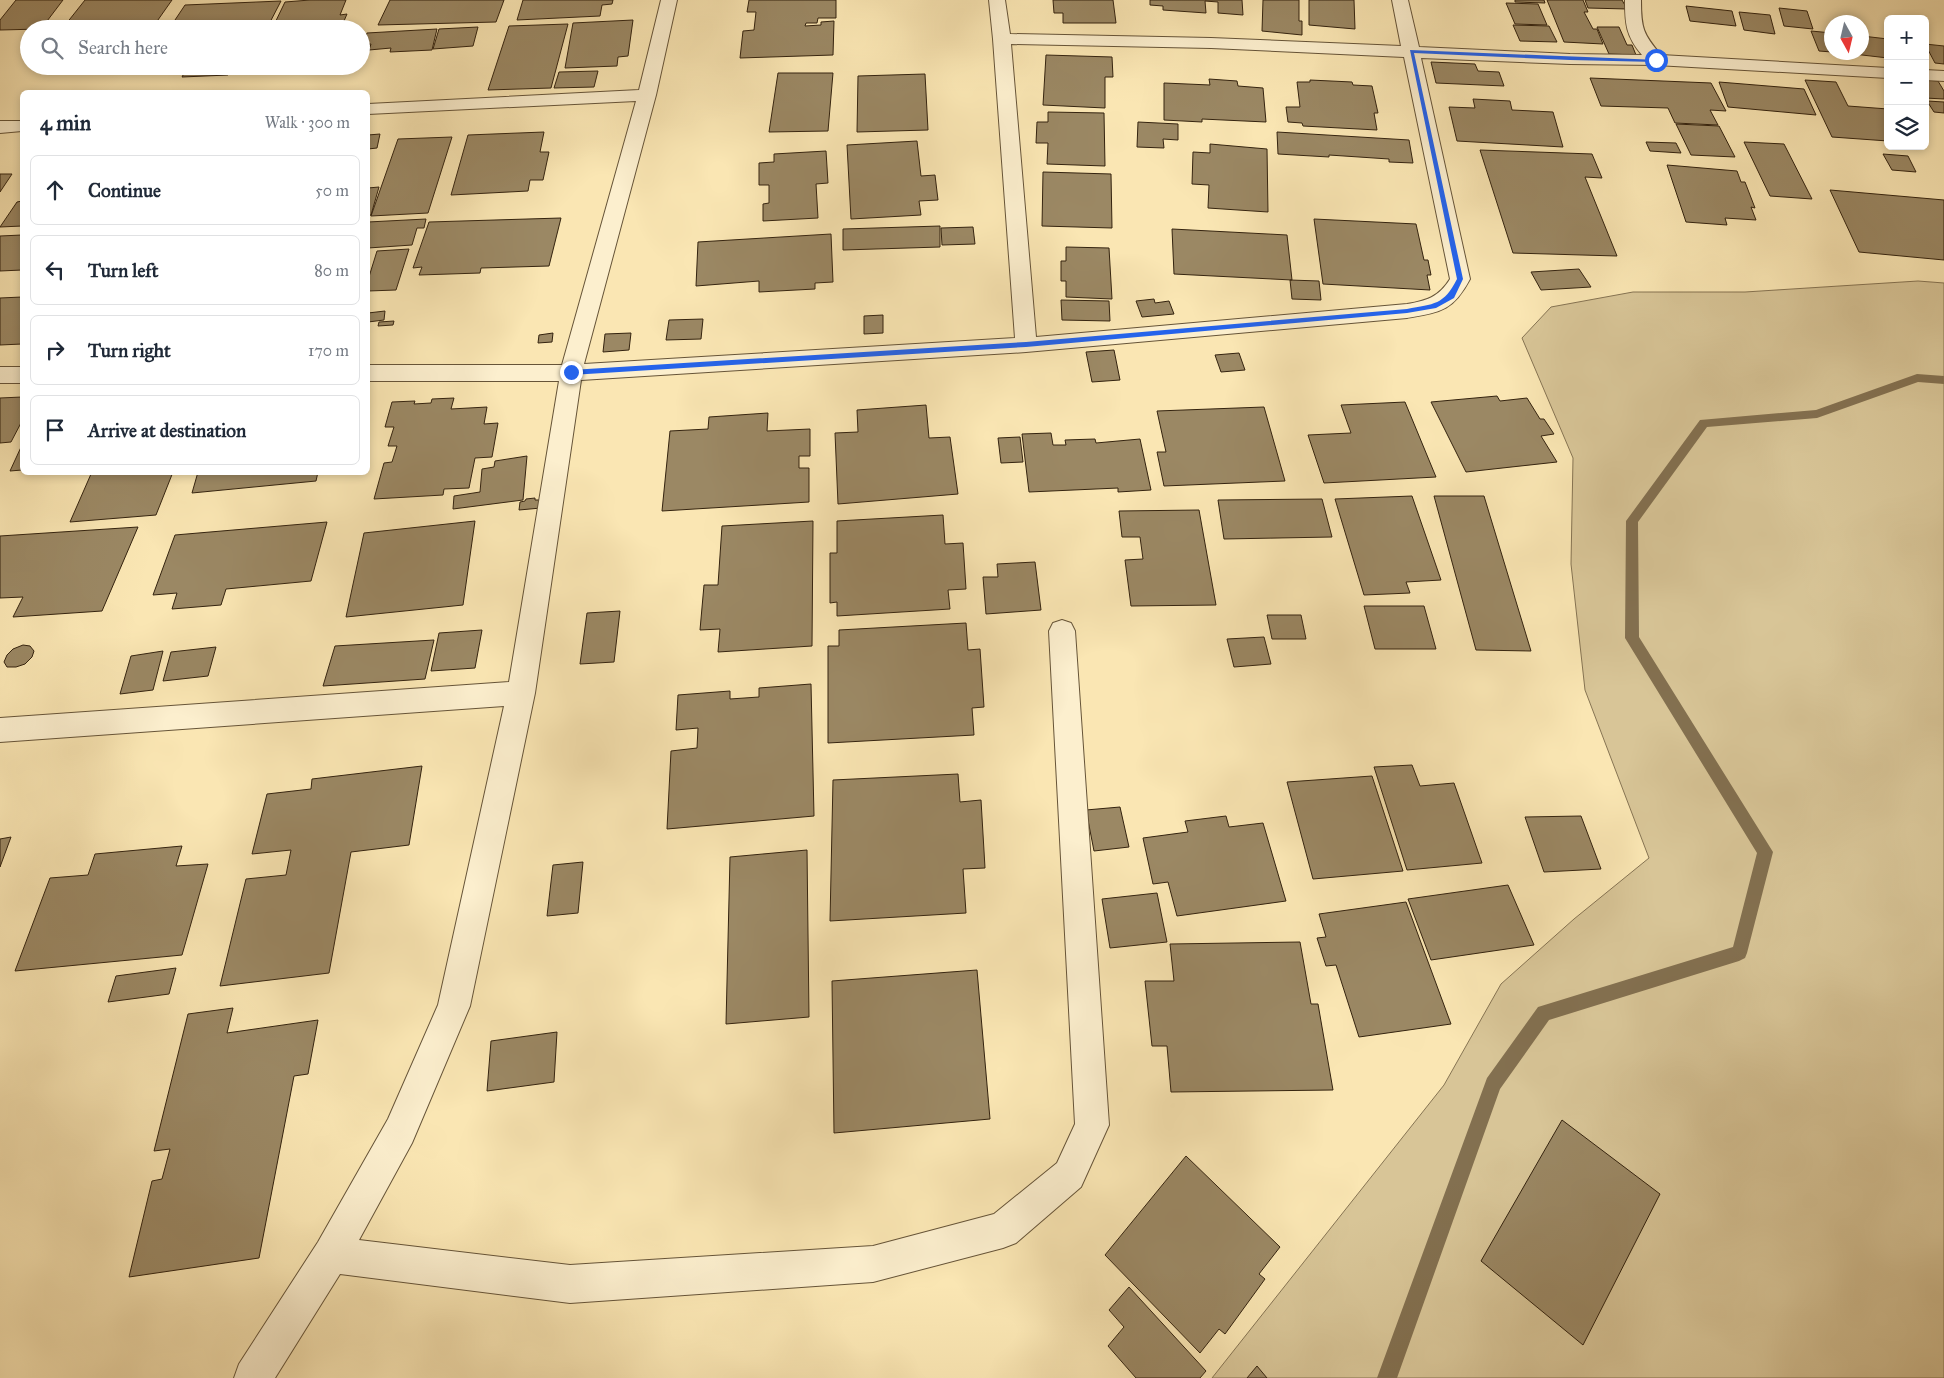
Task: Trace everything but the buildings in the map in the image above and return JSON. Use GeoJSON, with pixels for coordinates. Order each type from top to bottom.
{"type":"FeatureCollection","features":[{"type":"Feature","properties":{"kind":"street"},"geometry":{"type":"LineString","coordinates":[[253,1378],[330,1255],[400,1130],[454,1006],[521,693],[571,372],[647,95],[669,0]]}},
{"type":"Feature","properties":{"kind":"street"},"geometry":{"type":"LineString","coordinates":[[996,0],[1002,40],[1026,345]]}},
{"type":"Feature","properties":{"kind":"street"},"geometry":{"type":"LineString","coordinates":[[370,373],[571,372],[1026,345],[1407,311],[1434,306],[1451,296],[1460,279],[1400,0]]}},
{"type":"Feature","properties":{"kind":"street"},"geometry":{"type":"LineString","coordinates":[[1633,0],[1633,20],[1638,40],[1656,60]]}},
{"type":"Feature","properties":{"kind":"street"},"geometry":{"type":"LineString","coordinates":[[1002,40],[1211,43],[1570,59],[1656,60],[1884,73]]}},
{"type":"Feature","properties":{"kind":"street"},"geometry":{"type":"LineString","coordinates":[[1929,75],[1944,76]]}},
{"type":"Feature","properties":{"kind":"street"},"geometry":{"type":"LineString","coordinates":[[370,109],[647,95]]}},
{"type":"Feature","properties":{"kind":"street"},"geometry":{"type":"LineString","coordinates":[[0,127],[20,126]]}},
{"type":"Feature","properties":{"kind":"street"},"geometry":{"type":"LineString","coordinates":[[0,375],[20,375]]}},
{"type":"Feature","properties":{"kind":"street"},"geometry":{"type":"LineString","coordinates":[[330,1255],[570,1284],[873,1264],[1004,1230],[1069,1175],[1092,1125],[1062,631]]}},
{"type":"Feature","properties":{"kind":"street"},"geometry":{"type":"LineString","coordinates":[[0,730],[521,693]]}},
{"type":"Feature","properties":{"kind":"shaded area"},"geometry":{"type":"Polygon","coordinates":[[[1918,281],[1944,283],[1944,1378],[1212,1378],[1444,1085],[1501,984],[1574,919],[1649,858],[1585,690],[1571,564],[1573,458],[1522,338],[1551,307],[1633,292],[1745,292],[1918,281]]]}},
{"type":"Feature","properties":{"kind":"waterway"},"geometry":{"type":"LineString","coordinates":[[1387,1378],[1493,1084],[1544,1013],[1739,953],[1765,852],[1632,638],[1632,521],[1704,423],[1817,414],[1917,378],[1944,380]]}},
{"type":"Feature","properties":{"kind":"route"},"geometry":{"type":"LineString","coordinates":[[571,372],[1026,345],[1261,325],[1407,311],[1434,306],[1451,296],[1460,279],[1412,51],[1570,59],[1656,60]]}}]}
